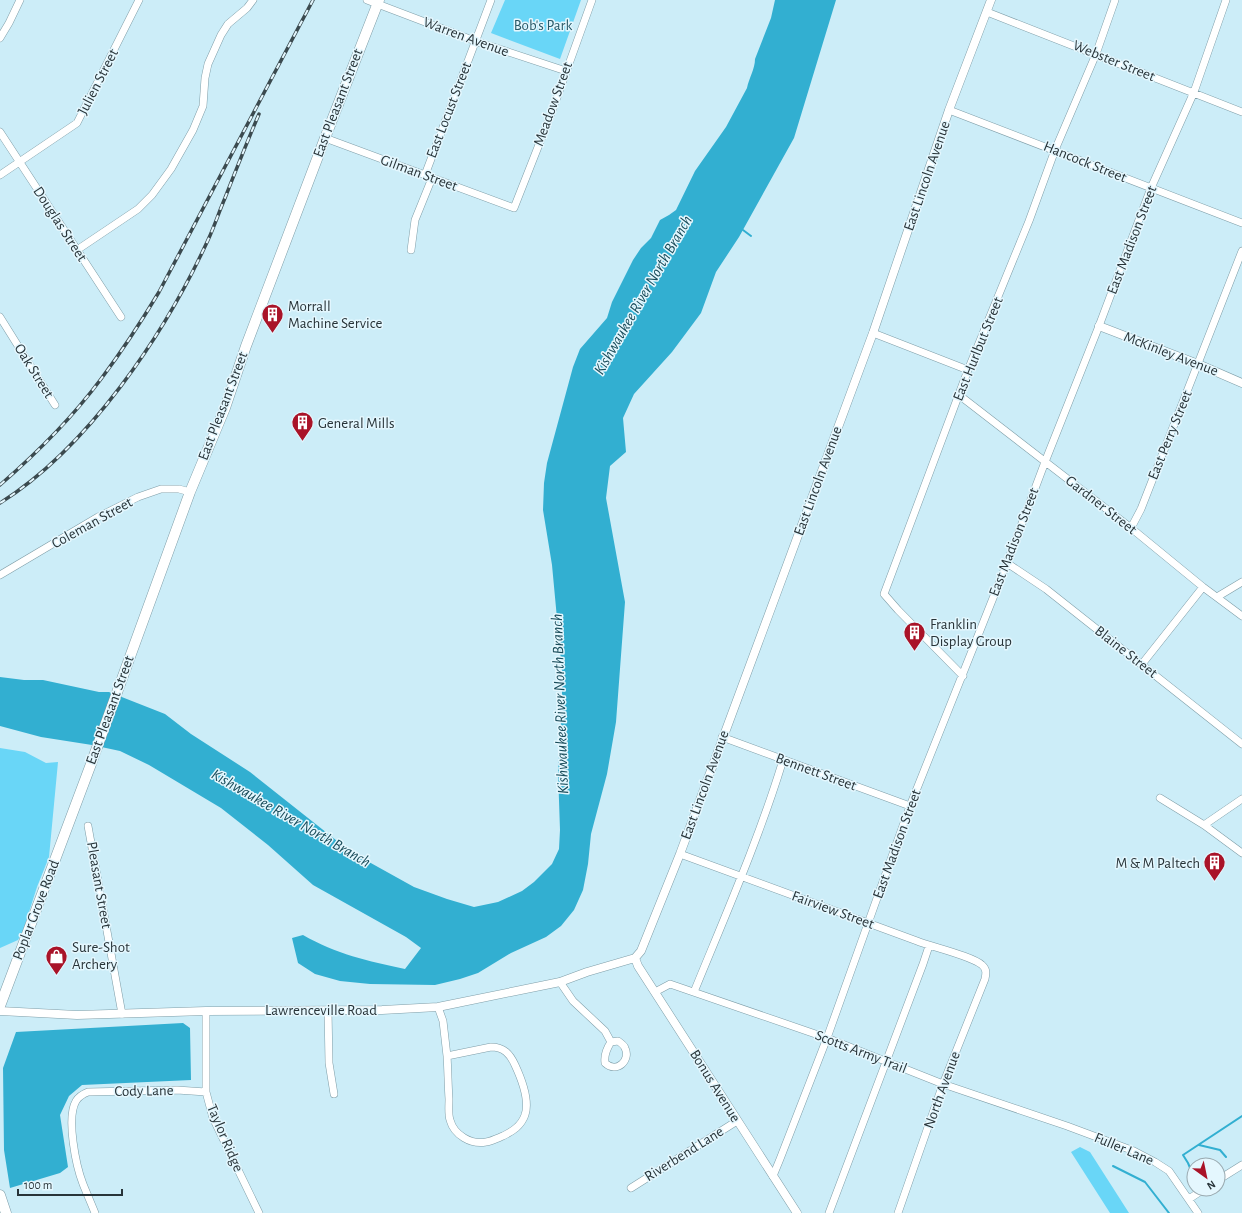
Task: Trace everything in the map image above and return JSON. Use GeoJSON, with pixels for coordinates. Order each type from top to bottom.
{"type":"FeatureCollection","features":[{"type":"Feature","properties":{"kind":"main road","name":"East Pleasant Street"},"geometry":{"type":"LineString","coordinates":[[72,814],[190,492],[224,408],[246,346],[378,2]]}},
{"type":"Feature","properties":{"kind":"main road","name":"Poplar Grove Road"},"geometry":{"type":"LineString","coordinates":[[0,1006],[72,814]]}},
{"type":"Feature","properties":{"kind":"main road"},"geometry":{"type":"LineString","coordinates":[[0,1195],[6,1213]]}},
{"type":"Feature","properties":{"kind":"street"},"geometry":{"type":"LineString","coordinates":[[0,38],[10,23],[20,0]]}},
{"type":"Feature","properties":{"kind":"street","name":"Julien Street"},"geometry":{"type":"LineString","coordinates":[[0,175],[77,123],[139,0]]}},
{"type":"Feature","properties":{"kind":"street"},"geometry":{"type":"LineString","coordinates":[[77,250],[138,209],[152,195],[171,169],[193,130],[203,106],[205,78],[208,64],[221,35],[228,24],[247,8],[253,0]]}},
{"type":"Feature","properties":{"kind":"street","name":"Warren Avenue"},"geometry":{"type":"LineString","coordinates":[[367,0],[378,2],[475,41],[566,71]]}},
{"type":"Feature","properties":{"kind":"street","name":"East Locust Street"},"geometry":{"type":"LineString","coordinates":[[411,250],[415,220],[428,177],[475,41],[491,0]]}},
{"type":"Feature","properties":{"kind":"street","name":"Meadow Street"},"geometry":{"type":"LineString","coordinates":[[514,208],[551,114],[592,0]]}},
{"type":"Feature","properties":{"kind":"street","name":"East Lincoln Avenue"},"geometry":{"type":"LineString","coordinates":[[635,958],[641,951],[680,854],[873,332],[949,110],[991,0]]}},
{"type":"Feature","properties":{"kind":"street","name":"East Hurlbut Street"},"geometry":{"type":"LineString","coordinates":[[963,676],[884,594],[968,370],[1029,221],[1055,150],[1096,54],[1116,0]]}},
{"type":"Feature","properties":{"kind":"street","name":"East Madison Street"},"geometry":{"type":"LineString","coordinates":[[772,1176],[827,1038],[910,806],[963,676],[1151,188],[1194,92],[1226,0]]}},
{"type":"Feature","properties":{"kind":"street","name":"Webster Street"},"geometry":{"type":"LineString","coordinates":[[986,12],[1242,112]]}},
{"type":"Feature","properties":{"kind":"street","name":"Hancock Street"},"geometry":{"type":"LineString","coordinates":[[949,110],[1242,223]]}},
{"type":"Feature","properties":{"kind":"street","name":"Douglas Street"},"geometry":{"type":"LineString","coordinates":[[0,132],[121,317]]}},
{"type":"Feature","properties":{"kind":"street","name":"Gilman Street"},"geometry":{"type":"LineString","coordinates":[[325,138],[514,208]]}},
{"type":"Feature","properties":{"kind":"street","name":"East Perry Street"},"geometry":{"type":"LineString","coordinates":[[1131,528],[1141,509],[1242,251]]}},
{"type":"Feature","properties":{"kind":"street","name":"Oak Street"},"geometry":{"type":"LineString","coordinates":[[0,317],[55,405]]}},
{"type":"Feature","properties":{"kind":"street","name":"McKinley Avenue"},"geometry":{"type":"LineString","coordinates":[[1099,326],[1242,382]]}},
{"type":"Feature","properties":{"kind":"street"},"geometry":{"type":"LineString","coordinates":[[873,332],[968,370]]}},
{"type":"Feature","properties":{"kind":"street","name":"Gardner Street"},"geometry":{"type":"LineString","coordinates":[[959,395],[1242,616]]}},
{"type":"Feature","properties":{"kind":"street","name":"Coleman Street"},"geometry":{"type":"LineString","coordinates":[[0,575],[98,517],[138,497],[161,489],[180,489],[190,492]]}},
{"type":"Feature","properties":{"kind":"street","name":"Blaine Street"},"geometry":{"type":"LineString","coordinates":[[1007,563],[1046,589],[1242,744]]}},
{"type":"Feature","properties":{"kind":"street"},"geometry":{"type":"LineString","coordinates":[[1217,597],[1242,582]]}},
{"type":"Feature","properties":{"kind":"street"},"geometry":{"type":"LineString","coordinates":[[1142,664],[1203,587]]}},
{"type":"Feature","properties":{"kind":"street","name":"Bennett Street"},"geometry":{"type":"LineString","coordinates":[[722,737],[910,806]]}},
{"type":"Feature","properties":{"kind":"street"},"geometry":{"type":"LineString","coordinates":[[694,992],[741,876],[777,781],[783,760]]}},
{"type":"Feature","properties":{"kind":"street"},"geometry":{"type":"LineString","coordinates":[[1160,798],[1204,825],[1242,853]]}},
{"type":"Feature","properties":{"kind":"street"},"geometry":{"type":"LineString","coordinates":[[1204,825],[1242,799]]}},
{"type":"Feature","properties":{"kind":"street","name":"Pleasant Street"},"geometry":{"type":"LineString","coordinates":[[88,826],[122,1014]]}},
{"type":"Feature","properties":{"kind":"street","name":"Fairview Street"},"geometry":{"type":"LineString","coordinates":[[680,854],[929,946],[972,960],[982,965],[985,969]]}},
{"type":"Feature","properties":{"kind":"street"},"geometry":{"type":"LineString","coordinates":[[829,1213],[924,964],[929,946]]}},
{"type":"Feature","properties":{"kind":"street","name":"Lawrenceville Road"},"geometry":{"type":"LineString","coordinates":[[0,1011],[77,1015],[206,1011],[382,1010],[438,1007],[560,982],[587,972],[635,958]]}},
{"type":"Feature","properties":{"kind":"street","name":"Bonus Avenue"},"geometry":{"type":"LineString","coordinates":[[635,958],[638,966],[797,1213]]}},
{"type":"Feature","properties":{"kind":"street","name":"North Avenue"},"geometry":{"type":"LineString","coordinates":[[898,1213],[943,1084],[985,979],[985,969]]}},
{"type":"Feature","properties":{"kind":"street"},"geometry":{"type":"LineString","coordinates":[[560,982],[580,1009],[605,1031],[611,1042]]}},
{"type":"Feature","properties":{"kind":"street","name":"Scotts Army Trail"},"geometry":{"type":"LineString","coordinates":[[655,992],[670,984],[827,1038],[943,1084],[1067,1126]]}},
{"type":"Feature","properties":{"kind":"street"},"geometry":{"type":"LineString","coordinates":[[438,1007],[443,1021],[447,1056],[450,1120],[455,1130],[473,1142],[484,1142],[511,1132],[519,1126],[525,1115],[526,1098],[520,1075],[508,1053],[503,1049],[490,1047],[447,1056]]}},
{"type":"Feature","properties":{"kind":"street"},"geometry":{"type":"LineString","coordinates":[[328,1010],[329,1063],[334,1094]]}},
{"type":"Feature","properties":{"kind":"street","name":"Taylor Ridge"},"geometry":{"type":"LineString","coordinates":[[206,1011],[206,1092],[213,1118],[259,1213]]}},
{"type":"Feature","properties":{"kind":"street","name":"Cody Lane"},"geometry":{"type":"LineString","coordinates":[[95,1213],[82,1183],[72,1135],[72,1113],[77,1100],[88,1092],[177,1090],[206,1092]]}},
{"type":"Feature","properties":{"kind":"street","name":"Riverbend Lane"},"geometry":{"type":"LineString","coordinates":[[631,1188],[737,1121]]}},
{"type":"Feature","properties":{"kind":"street","name":"Fuller Lane"},"geometry":{"type":"LineString","coordinates":[[1067,1126],[1134,1151],[1156,1162],[1169,1171],[1198,1213]]}},
{"type":"Feature","properties":{"kind":"street"},"geometry":{"type":"LineString","coordinates":[[1226,1175],[1242,1165]]}},
{"type":"Feature","properties":{"kind":"street"},"geometry":{"type":"LineString","coordinates":[[1190,1201],[1195,1197]]}},
{"type":"Feature","properties":{"kind":"green space","name":"Bob's Park"},"geometry":{"type":"Polygon","coordinates":[[[505,0],[581,0],[560,59],[491,33],[505,0]]]}},
{"type":"Feature","properties":{"kind":"green space"},"geometry":{"type":"Polygon","coordinates":[[[0,748],[25,752],[46,763],[58,762],[49,857],[37,887],[23,931],[18,940],[0,948],[0,748]]]}},
{"type":"Feature","properties":{"kind":"green space"},"geometry":{"type":"Polygon","coordinates":[[[1080,1147],[1090,1152],[1129,1213],[1110,1213],[1071,1152],[1080,1147]]]}},
{"type":"Feature","properties":{"kind":"water","name":"Kishwaukee River North Branch"},"geometry":{"type":"Polygon","coordinates":[[[775,0],[836,0],[794,138],[739,237],[716,272],[701,313],[672,352],[634,394],[623,418],[626,452],[610,466],[606,498],[625,602],[616,722],[607,774],[591,834],[588,864],[583,890],[574,910],[561,926],[546,937],[511,953],[478,973],[460,979],[435,985],[370,984],[340,981],[315,974],[298,963],[292,938],[303,935],[315,942],[340,952],[365,960],[405,969],[421,948],[406,937],[313,885],[268,845],[221,808],[149,765],[120,751],[41,737],[0,726],[0,677],[24,680],[43,680],[99,692],[109,692],[165,714],[191,734],[250,772],[351,852],[414,887],[474,907],[498,902],[522,891],[534,882],[552,864],[559,849],[560,830],[558,771],[562,706],[562,672],[552,565],[543,510],[544,483],[547,463],[573,367],[580,349],[607,318],[612,302],[633,260],[641,248],[651,238],[660,220],[676,210],[695,171],[726,127],[747,88],[755,59],[771,18],[775,0]]]}},
{"type":"Feature","properties":{"kind":"water"},"geometry":{"type":"Polygon","coordinates":[[[183,1023],[190,1028],[191,1080],[82,1085],[69,1096],[60,1115],[68,1167],[60,1173],[10,1188],[4,1150],[3,1068],[16,1032],[183,1023]]]}},
{"type":"Feature","properties":{"kind":"waterway"},"geometry":{"type":"LineString","coordinates":[[743,230],[751,236]]}},
{"type":"Feature","properties":{"kind":"waterway"},"geometry":{"type":"LineString","coordinates":[[1186,1160],[1183,1155],[1242,1116]]}},
{"type":"Feature","properties":{"kind":"waterway"},"geometry":{"type":"LineString","coordinates":[[1199,1145],[1220,1150],[1226,1157]]}},
{"type":"Feature","properties":{"kind":"waterway"},"geometry":{"type":"LineString","coordinates":[[1113,1166],[1145,1182],[1169,1213]]}},
{"type":"Feature","properties":{"kind":"railway"},"geometry":{"type":"LineString","coordinates":[[0,485],[41,448],[78,408],[124,347],[159,292],[313,0]]}},
{"type":"Feature","properties":{"kind":"railway"},"geometry":{"type":"LineString","coordinates":[[0,503],[32,480],[64,452],[121,386],[146,350],[170,313],[208,240],[259,114]]}},
{"type":"Feature","properties":{"kind":"place","name":"Morrall Machine Service"},"geometry":{"type":"Point","coordinates":[273,334]}},
{"type":"Feature","properties":{"kind":"place","name":"General Mills"},"geometry":{"type":"Point","coordinates":[303,442]}},
{"type":"Feature","properties":{"kind":"place","name":"Franklin Display Group"},"geometry":{"type":"Point","coordinates":[914,652]}},
{"type":"Feature","properties":{"kind":"place","name":"M & M Paltech"},"geometry":{"type":"Point","coordinates":[1215,882]}},
{"type":"Feature","properties":{"kind":"place","name":"Sure-Shot Archery"},"geometry":{"type":"Point","coordinates":[56,976]}}]}
